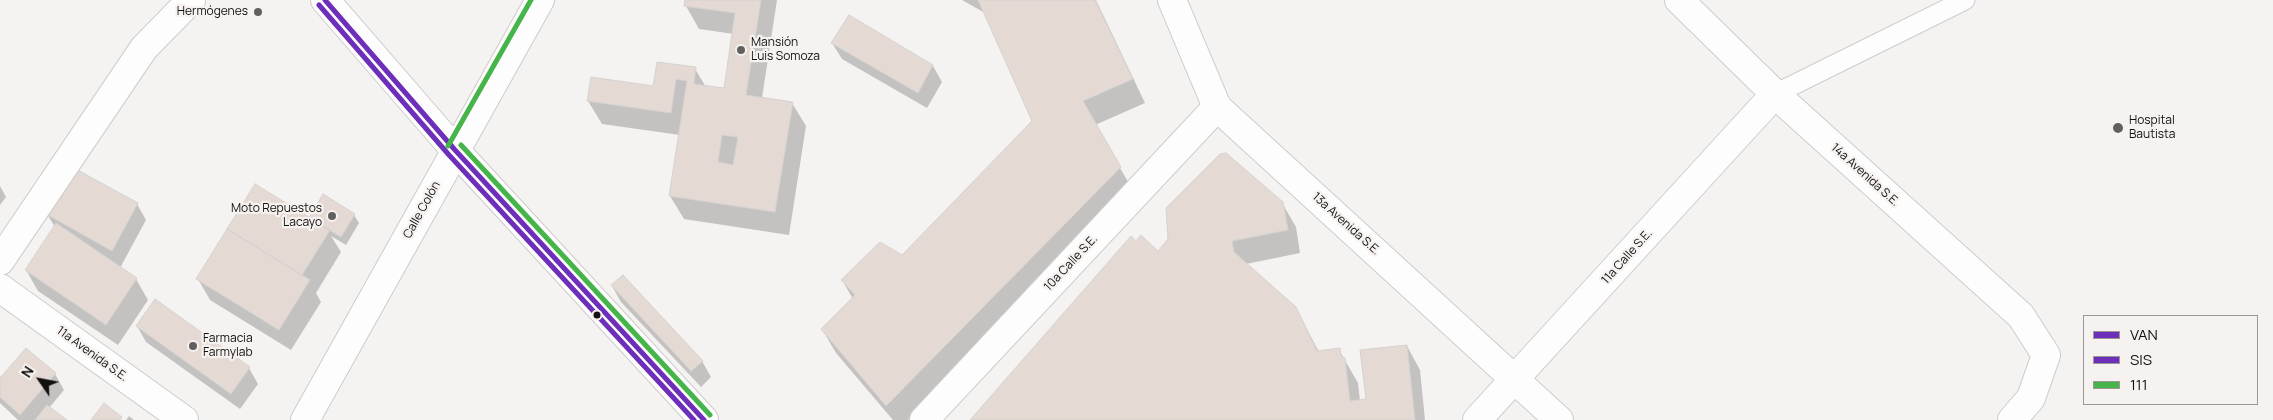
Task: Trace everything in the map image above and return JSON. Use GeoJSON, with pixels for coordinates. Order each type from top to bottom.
{"type":"FeatureCollection","features":[{"type":"Feature","properties":{"kind":"street"},"geometry":{"type":"LineString","coordinates":[[0,261],[144,48],[191,0]]}},
{"type":"Feature","properties":{"kind":"street"},"geometry":{"type":"LineString","coordinates":[[325,0],[454,150],[704,420]]}},
{"type":"Feature","properties":{"kind":"street","name":"Calle Colón"},"geometry":{"type":"LineString","coordinates":[[305,420],[454,150],[540,0]]}},
{"type":"Feature","properties":{"kind":"street","name":"13a Avenida S.E."},"geometry":{"type":"LineString","coordinates":[[1172,0],[1217,107],[1559,420]]}},
{"type":"Feature","properties":{"kind":"street","name":"14a Avenida S.E."},"geometry":{"type":"LineString","coordinates":[[1680,0],[1775,94],[2020,316],[2046,355],[2031,398],[2012,420]]}},
{"type":"Feature","properties":{"kind":"street","name":"11a Calle S.E."},"geometry":{"type":"LineString","coordinates":[[1477,420],[1775,94]]}},
{"type":"Feature","properties":{"kind":"street","name":"10a Calle S.E."},"geometry":{"type":"LineString","coordinates":[[924,420],[1217,107]]}},
{"type":"Feature","properties":{"kind":"street","name":"11a Avenida S.E."},"geometry":{"type":"LineString","coordinates":[[0,288],[184,420]]}},
{"type":"Feature","properties":{"kind":"lane"},"geometry":{"type":"LineString","coordinates":[[1775,94],[1965,0]]}},
{"type":"Feature","properties":{"kind":"building"},"geometry":{"type":"Polygon","coordinates":[[[685,0],[761,0],[746,95],[793,102],[775,212],[669,196],[687,81],[676,79],[671,113],[587,101],[591,77],[653,86],[657,62],[696,67],[694,84],[724,88],[735,13],[684,6],[685,0]],[[722,135],[718,162],[733,165],[738,137],[722,135]]]}},
{"type":"Feature","properties":{"kind":"building"},"geometry":{"type":"Polygon","coordinates":[[[978,0],[1095,0],[1133,79],[1083,101],[1121,167],[886,406],[821,329],[855,295],[841,280],[880,242],[902,255],[1032,121],[978,0]]]}},
{"type":"Feature","properties":{"kind":"building"},"geometry":{"type":"Polygon","coordinates":[[[849,15],[933,65],[918,93],[831,43],[849,15]]]}},
{"type":"Feature","properties":{"kind":"building"},"geometry":{"type":"Polygon","coordinates":[[[1226,153],[1283,202],[1288,230],[1232,241],[1234,252],[1296,307],[1317,351],[1340,348],[1341,356],[1345,358],[1350,401],[1366,399],[1360,350],[1407,345],[1415,420],[970,420],[1131,236],[1136,241],[1141,235],[1158,251],[1168,239],[1166,208],[1220,154],[1226,153]]]}},
{"type":"Feature","properties":{"kind":"building"},"geometry":{"type":"Polygon","coordinates":[[[72,167],[138,203],[112,251],[46,214],[72,167]]]}},
{"type":"Feature","properties":{"kind":"building"},"geometry":{"type":"Polygon","coordinates":[[[255,184],[330,230],[302,275],[227,229],[255,184]]]}},
{"type":"Feature","properties":{"kind":"building","name":"Moto Repuestos Lacayo"},"geometry":{"type":"Polygon","coordinates":[[[323,194],[355,214],[341,237],[309,218],[323,194]]]}},
{"type":"Feature","properties":{"kind":"building"},"geometry":{"type":"Polygon","coordinates":[[[56,223],[137,278],[106,325],[25,270],[56,223]]]}},
{"type":"Feature","properties":{"kind":"building"},"geometry":{"type":"Polygon","coordinates":[[[227,229],[310,280],[279,330],[196,279],[227,229]]]}},
{"type":"Feature","properties":{"kind":"building"},"geometry":{"type":"Polygon","coordinates":[[[623,275],[703,361],[691,371],[611,285],[623,275]]]}},
{"type":"Feature","properties":{"kind":"building","name":"Farmacia Farmylab"},"geometry":{"type":"Polygon","coordinates":[[[155,299],[250,367],[231,394],[136,326],[155,299]]]}},
{"type":"Feature","properties":{"kind":"building"},"geometry":{"type":"Polygon","coordinates":[[[26,348],[56,373],[20,415],[0,397],[0,378],[26,348]]]}},
{"type":"Feature","properties":{"kind":"building"},"geometry":{"type":"Polygon","coordinates":[[[104,403],[122,417],[120,420],[91,420],[104,403]]]}},
{"type":"Feature","properties":{"kind":"building"},"geometry":{"type":"Polygon","coordinates":[[[47,405],[67,420],[35,420],[47,405]]]}},
{"type":"Feature","properties":{"kind":"transit line","name":"VAN"},"geometry":{"type":"LineString","coordinates":[[325,0],[455,150],[704,420]]}},
{"type":"Feature","properties":{"kind":"transit line","name":"111"},"geometry":{"type":"LineString","coordinates":[[448,146],[531,0]]}},
{"type":"Feature","properties":{"kind":"transit line","name":"SIS"},"geometry":{"type":"LineString","coordinates":[[319,5],[449,155],[694,420]]}},
{"type":"Feature","properties":{"kind":"transit line","name":"111"},"geometry":{"type":"LineString","coordinates":[[461,145],[710,415]]}},
{"type":"Feature","properties":{"kind":"place","name":"Hermógenes"},"geometry":{"type":"Point","coordinates":[258,12]}},
{"type":"Feature","properties":{"kind":"place","name":"Mansión Luis Somoza"},"geometry":{"type":"Point","coordinates":[741,50]}},
{"type":"Feature","properties":{"kind":"place","name":"Hospital Bautista"},"geometry":{"type":"Point","coordinates":[2118,128]}},
{"type":"Feature","properties":{"kind":"place","name":"Moto Repuestos Lacayo"},"geometry":{"type":"Point","coordinates":[332,216]}},
{"type":"Feature","properties":{"kind":"place","name":"Farmacia Farmylab"},"geometry":{"type":"Point","coordinates":[193,346]}}]}
